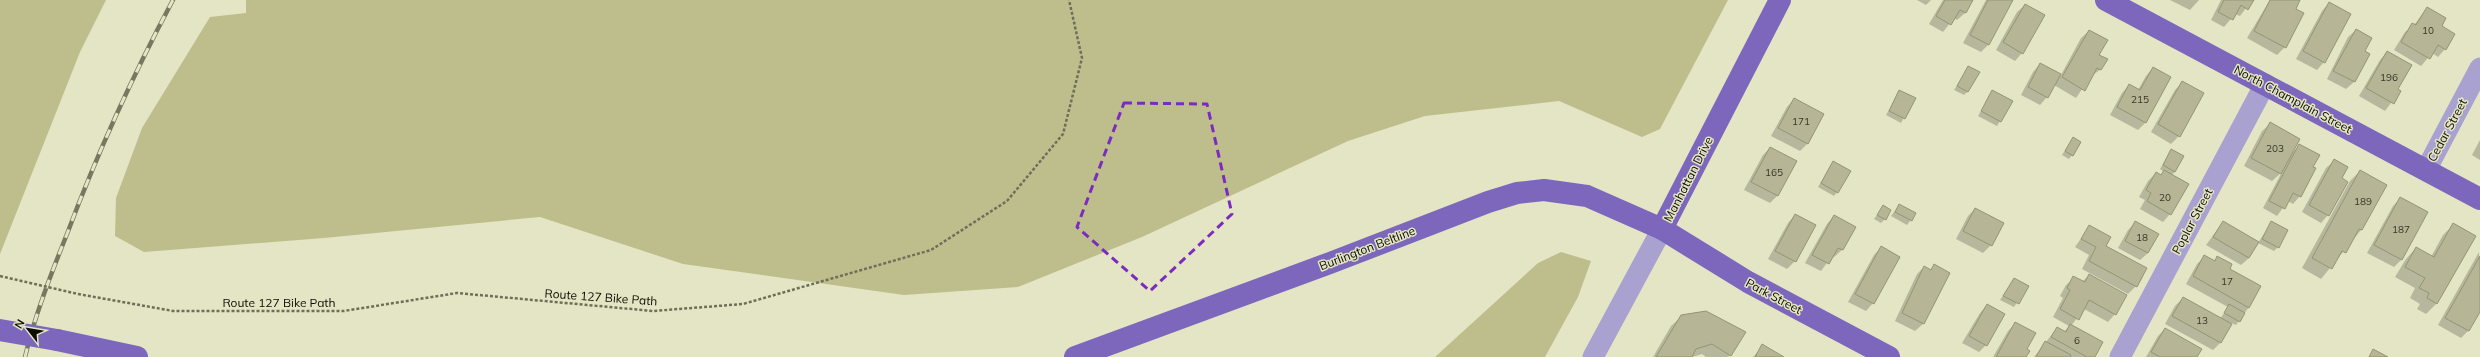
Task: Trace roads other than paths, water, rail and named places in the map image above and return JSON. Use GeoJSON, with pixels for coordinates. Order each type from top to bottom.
{"type":"FeatureCollection","features":[{"type":"Feature","properties":{"kind":"main road","name":"Manhattan Drive"},"geometry":{"type":"LineString","coordinates":[[1662,229],[1780,0]]}},
{"type":"Feature","properties":{"kind":"main road","name":"North Champlain Street"},"geometry":{"type":"LineString","coordinates":[[2106,0],[2480,199]]}},
{"type":"Feature","properties":{"kind":"main road","name":"Burlington Beltline"},"geometry":{"type":"LineString","coordinates":[[1075,357],[1330,263],[1488,202],[1517,194],[1544,190],[1587,196],[1662,229]]}},
{"type":"Feature","properties":{"kind":"main road","name":"Park Street"},"geometry":{"type":"LineString","coordinates":[[1662,229],[1748,282],[1889,357]]}},
{"type":"Feature","properties":{"kind":"main road"},"geometry":{"type":"LineString","coordinates":[[0,330],[57,340],[137,357]]}},
{"type":"Feature","properties":{"kind":"street","name":"Cedar Street"},"geometry":{"type":"LineString","coordinates":[[2426,170],[2480,68]]}},
{"type":"Feature","properties":{"kind":"street","name":"Poplar Street"},"geometry":{"type":"LineString","coordinates":[[2120,357],[2265,84]]}},
{"type":"Feature","properties":{"kind":"street","name":"Manhattan Drive"},"geometry":{"type":"LineString","coordinates":[[1593,357],[1662,229]]}},
{"type":"Feature","properties":{"kind":"railway"},"geometry":{"type":"LineString","coordinates":[[25,357],[55,264],[103,145],[130,86],[173,0]]}}]}
